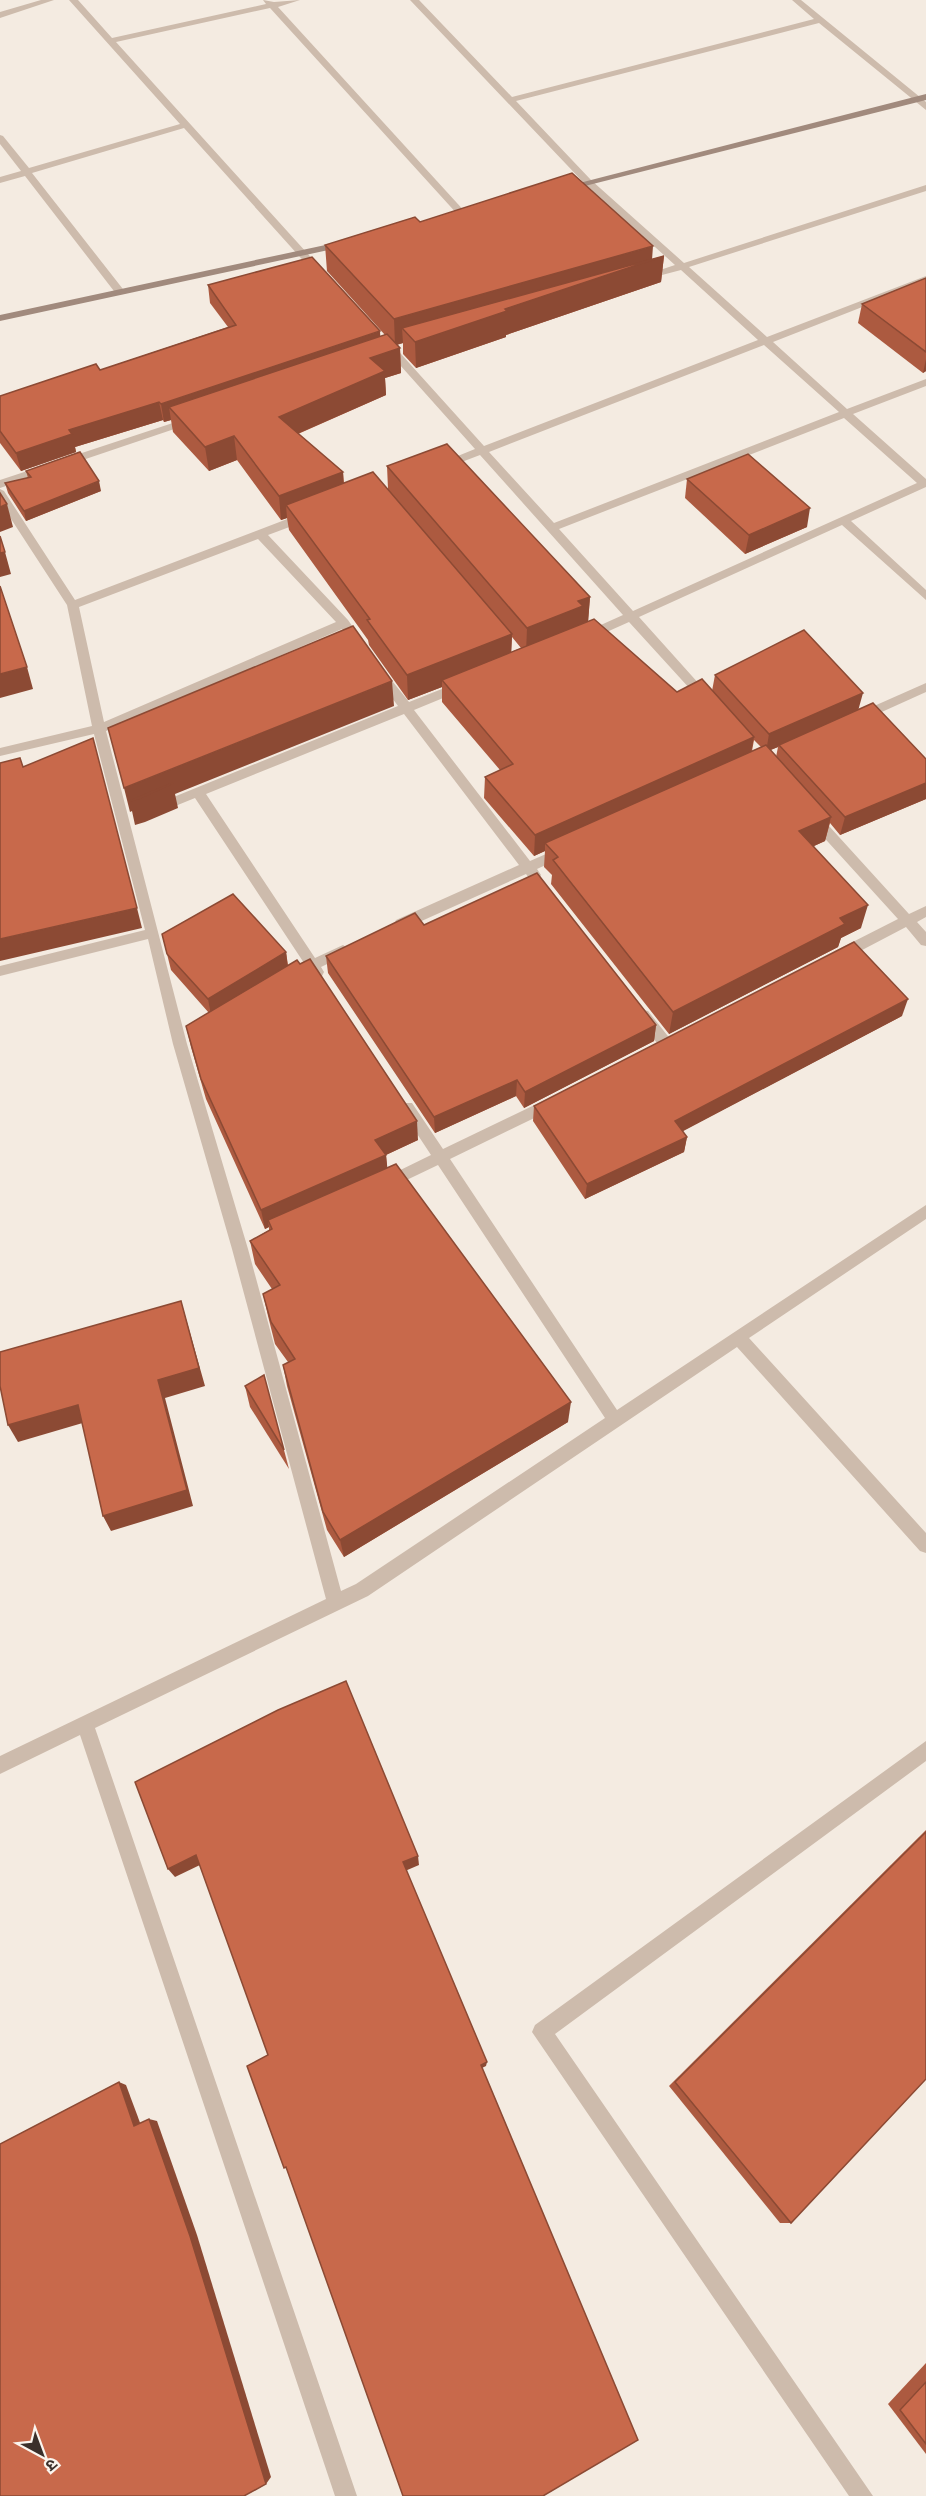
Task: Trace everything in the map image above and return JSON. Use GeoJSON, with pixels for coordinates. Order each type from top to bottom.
{"type":"FeatureCollection","features":[{"type":"Feature","properties":{"kind":"street"},"geometry":{"type":"LineString","coordinates":[[0,15],[50,0]]}},
{"type":"Feature","properties":{"kind":"street"},"geometry":{"type":"LineString","coordinates":[[73,0],[327,281]]}},
{"type":"Feature","properties":{"kind":"street"},"geometry":{"type":"LineString","coordinates":[[108,41],[269,3],[296,0]]}},
{"type":"Feature","properties":{"kind":"street"},"geometry":{"type":"LineString","coordinates":[[414,0],[588,182],[926,484],[632,618],[577,640]]}},
{"type":"Feature","properties":{"kind":"street"},"geometry":{"type":"LineString","coordinates":[[796,0],[921,98],[926,108]]}},
{"type":"Feature","properties":{"kind":"street"},"geometry":{"type":"LineString","coordinates":[[269,3],[462,214]]}},
{"type":"Feature","properties":{"kind":"street"},"geometry":{"type":"LineString","coordinates":[[510,100],[820,20]]}},
{"type":"Feature","properties":{"kind":"street"},"geometry":{"type":"LineString","coordinates":[[554,191],[921,98]]}},
{"type":"Feature","properties":{"kind":"street"},"geometry":{"type":"LineString","coordinates":[[0,180],[184,125]]}},
{"type":"Feature","properties":{"kind":"street"},"geometry":{"type":"LineString","coordinates":[[0,138],[121,293]]}},
{"type":"Feature","properties":{"kind":"street"},"geometry":{"type":"LineString","coordinates":[[628,284],[684,268],[926,188]]}},
{"type":"Feature","properties":{"kind":"street"},"geometry":{"type":"LineString","coordinates":[[451,217],[474,212]]}},
{"type":"Feature","properties":{"kind":"street"},"geometry":{"type":"LineString","coordinates":[[0,318],[303,255],[360,240]]}},
{"type":"Feature","properties":{"kind":"street"},"geometry":{"type":"LineString","coordinates":[[429,471],[926,279]]}},
{"type":"Feature","properties":{"kind":"street"},"geometry":{"type":"LineString","coordinates":[[377,333],[717,711]]}},
{"type":"Feature","properties":{"kind":"street"},"geometry":{"type":"LineString","coordinates":[[551,528],[926,382]]}},
{"type":"Feature","properties":{"kind":"street"},"geometry":{"type":"LineString","coordinates":[[0,484],[202,416]]}},
{"type":"Feature","properties":{"kind":"street"},"geometry":{"type":"LineString","coordinates":[[0,493],[73,605],[99,729],[134,818],[153,933],[245,1247],[336,1603]]}},
{"type":"Feature","properties":{"kind":"street"},"geometry":{"type":"LineString","coordinates":[[73,605],[313,514]]}},
{"type":"Feature","properties":{"kind":"street"},"geometry":{"type":"LineString","coordinates":[[844,521],[926,596]]}},
{"type":"Feature","properties":{"kind":"street"},"geometry":{"type":"LineString","coordinates":[[260,534],[344,623],[405,709],[542,886]]}},
{"type":"Feature","properties":{"kind":"street"},"geometry":{"type":"LineString","coordinates":[[0,752],[99,729],[344,623]]}},
{"type":"Feature","properties":{"kind":"street"},"geometry":{"type":"LineString","coordinates":[[134,818],[469,683]]}},
{"type":"Feature","properties":{"kind":"street"},"geometry":{"type":"LineString","coordinates":[[850,722],[926,687]]}},
{"type":"Feature","properties":{"kind":"street"},"geometry":{"type":"LineString","coordinates":[[198,792],[325,983]]}},
{"type":"Feature","properties":{"kind":"street"},"geometry":{"type":"LineString","coordinates":[[803,806],[926,941]]}},
{"type":"Feature","properties":{"kind":"street"},"geometry":{"type":"LineString","coordinates":[[387,930],[571,848]]}},
{"type":"Feature","properties":{"kind":"street"},"geometry":{"type":"LineString","coordinates":[[824,964],[926,911]]}},
{"type":"Feature","properties":{"kind":"street"},"geometry":{"type":"LineString","coordinates":[[0,971],[153,933]]}},
{"type":"Feature","properties":{"kind":"street"},"geometry":{"type":"LineString","coordinates":[[281,982],[312,964],[355,944]]}},
{"type":"Feature","properties":{"kind":"street"},"geometry":{"type":"LineString","coordinates":[[637,1007],[666,1044]]}},
{"type":"Feature","properties":{"kind":"street"},"geometry":{"type":"LineString","coordinates":[[396,1091],[615,1420]]}},
{"type":"Feature","properties":{"kind":"street"},"geometry":{"type":"LineString","coordinates":[[378,1188],[441,1159],[564,1096]]}},
{"type":"Feature","properties":{"kind":"street"},"geometry":{"type":"LineString","coordinates":[[0,1765],[362,1590],[926,1211]]}},
{"type":"Feature","properties":{"kind":"street"},"geometry":{"type":"LineString","coordinates":[[738,1337],[926,1545]]}},
{"type":"Feature","properties":{"kind":"street"},"geometry":{"type":"LineString","coordinates":[[85,1724],[346,2496]]}},
{"type":"Feature","properties":{"kind":"street"},"geometry":{"type":"LineString","coordinates":[[862,2496],[542,2032],[926,1750]]}},
{"type":"Feature","properties":{"kind":"building"},"geometry":{"type":"Polygon","coordinates":[[[572,173],[653,246],[394,319],[325,245],[415,217],[420,222],[572,173]]]}},
{"type":"Feature","properties":{"kind":"building"},"geometry":{"type":"Polygon","coordinates":[[[664,256],[505,309],[507,311],[415,342],[402,328],[664,256]]]}},
{"type":"Feature","properties":{"kind":"building"},"geometry":{"type":"Polygon","coordinates":[[[312,257],[380,331],[161,404],[159,402],[69,430],[72,434],[16,453],[0,431],[0,396],[96,364],[100,370],[236,325],[208,285],[312,257]]]}},
{"type":"Feature","properties":{"kind":"building"},"geometry":{"type":"Polygon","coordinates":[[[926,278],[926,352],[862,304],[926,278]]]}},
{"type":"Feature","properties":{"kind":"building"},"geometry":{"type":"Polygon","coordinates":[[[387,334],[400,348],[370,358],[385,371],[279,417],[343,472],[279,496],[234,436],[205,447],[169,407],[387,334]]]}},
{"type":"Feature","properties":{"kind":"building"},"geometry":{"type":"Polygon","coordinates":[[[447,444],[590,597],[578,601],[583,606],[527,628],[387,466],[447,444]]]}},
{"type":"Feature","properties":{"kind":"building"},"geometry":{"type":"Polygon","coordinates":[[[80,452],[99,481],[24,511],[5,483],[31,477],[26,471],[80,452]]]}},
{"type":"Feature","properties":{"kind":"building"},"geometry":{"type":"Polygon","coordinates":[[[748,454],[810,508],[749,535],[687,479],[748,454]]]}},
{"type":"Feature","properties":{"kind":"building"},"geometry":{"type":"Polygon","coordinates":[[[373,472],[512,634],[407,675],[367,620],[370,619],[286,505],[373,472]]]}},
{"type":"Feature","properties":{"kind":"building"},"geometry":{"type":"Polygon","coordinates":[[[0,493],[7,504],[0,507],[0,493]]]}},
{"type":"Feature","properties":{"kind":"building"},"geometry":{"type":"Polygon","coordinates":[[[0,536],[5,552],[0,553],[0,536]]]}},
{"type":"Feature","properties":{"kind":"building"},"geometry":{"type":"Polygon","coordinates":[[[0,586],[27,667],[0,674],[0,586]]]}},
{"type":"Feature","properties":{"kind":"building"},"geometry":{"type":"Polygon","coordinates":[[[594,619],[677,692],[702,679],[754,737],[535,835],[485,777],[513,764],[442,680],[594,619]]]}},
{"type":"Feature","properties":{"kind":"building"},"geometry":{"type":"Polygon","coordinates":[[[353,626],[392,681],[124,788],[108,728],[353,626]]]}},
{"type":"Feature","properties":{"kind":"building"},"geometry":{"type":"Polygon","coordinates":[[[804,630],[863,693],[769,734],[715,675],[804,630]]]}},
{"type":"Feature","properties":{"kind":"building"},"geometry":{"type":"Polygon","coordinates":[[[873,703],[926,759],[926,783],[845,817],[779,745],[873,703]]]}},
{"type":"Feature","properties":{"kind":"building"},"geometry":{"type":"Polygon","coordinates":[[[93,738],[137,908],[0,939],[0,763],[20,758],[23,767],[93,738]]]}},
{"type":"Feature","properties":{"kind":"building"},"geometry":{"type":"Polygon","coordinates":[[[766,745],[831,817],[799,831],[868,905],[840,918],[845,924],[673,1012],[553,860],[558,857],[545,843],[766,745]]]}},
{"type":"Feature","properties":{"kind":"building"},"geometry":{"type":"Polygon","coordinates":[[[173,783],[140,798],[130,801],[173,783]]]}},
{"type":"Feature","properties":{"kind":"building"},"geometry":{"type":"Polygon","coordinates":[[[537,873],[656,1025],[525,1092],[517,1080],[434,1117],[326,956],[415,913],[424,925],[537,873]]]}},
{"type":"Feature","properties":{"kind":"building"},"geometry":{"type":"Polygon","coordinates":[[[233,894],[286,952],[208,999],[167,954],[162,934],[233,894]]]}},
{"type":"Feature","properties":{"kind":"building"},"geometry":{"type":"Polygon","coordinates":[[[854,942],[908,999],[675,1121],[687,1137],[587,1184],[534,1106],[854,942]]]}},
{"type":"Feature","properties":{"kind":"building"},"geometry":{"type":"Polygon","coordinates":[[[310,959],[417,1121],[375,1140],[386,1155],[261,1210],[201,1079],[186,1026],[297,960],[300,964],[310,959]]]}},
{"type":"Feature","properties":{"kind":"building"},"geometry":{"type":"Polygon","coordinates":[[[396,1164],[571,1402],[340,1540],[323,1512],[283,1365],[295,1359],[271,1322],[263,1294],[280,1285],[250,1241],[272,1229],[268,1220],[396,1164]]]}},
{"type":"Feature","properties":{"kind":"building"},"geometry":{"type":"Polygon","coordinates":[[[181,1301],[199,1368],[158,1380],[187,1490],[103,1516],[78,1405],[8,1425],[0,1386],[0,1352],[181,1301]]]}},
{"type":"Feature","properties":{"kind":"building"},"geometry":{"type":"Polygon","coordinates":[[[264,1375],[284,1450],[245,1386],[264,1375]]]}},
{"type":"Feature","properties":{"kind":"building"},"geometry":{"type":"Polygon","coordinates":[[[346,1681],[418,1856],[403,1862],[487,2062],[481,2065],[638,2440],[543,2496],[403,2496],[286,2167],[284,2168],[247,2066],[268,2055],[196,1855],[168,1869],[135,1782],[278,1710],[346,1681]]]}},
{"type":"Feature","properties":{"kind":"building"},"geometry":{"type":"Polygon","coordinates":[[[926,1832],[926,2079],[791,2223],[675,2082],[926,1832]]]}},
{"type":"Feature","properties":{"kind":"building"},"geometry":{"type":"Polygon","coordinates":[[[119,2082],[134,2126],[149,2119],[190,2236],[266,2484],[244,2496],[0,2496],[0,2144],[119,2082]]]}},
{"type":"Feature","properties":{"kind":"building"},"geometry":{"type":"Polygon","coordinates":[[[926,2382],[926,2444],[900,2410],[926,2382]]]}}]}
